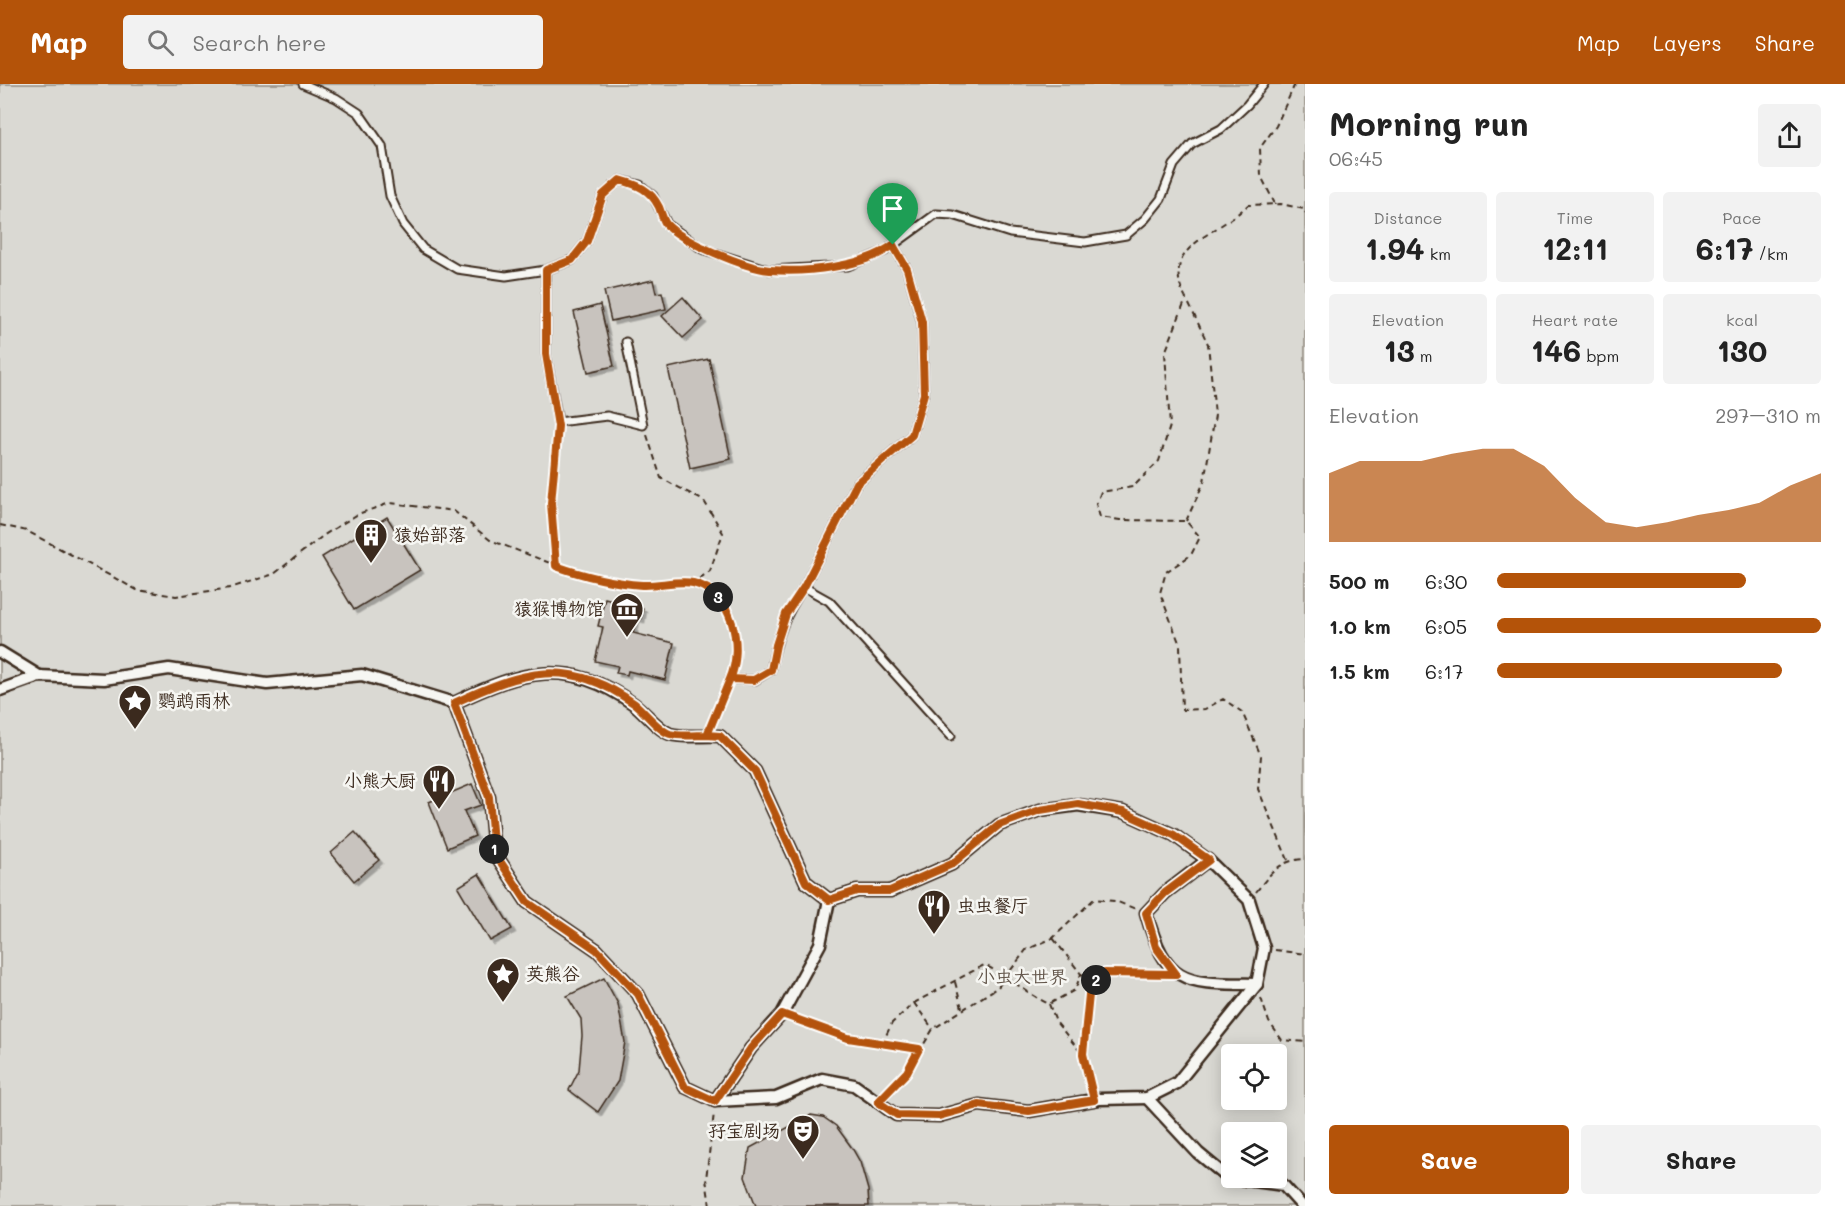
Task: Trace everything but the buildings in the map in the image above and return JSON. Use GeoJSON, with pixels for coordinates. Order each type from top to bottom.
{"type":"FeatureCollection","features":[{"type":"Feature","properties":{"kind":"street"},"geometry":{"type":"LineString","coordinates":[[0,652],[39,676]]}},
{"type":"Feature","properties":{"kind":"street"},"geometry":{"type":"LineString","coordinates":[[0,690],[39,676],[104,679],[169,669],[267,684],[362,675],[454,703],[502,680],[548,671],[584,677],[634,704],[669,734],[720,736],[755,771],[806,882],[829,900]]}},
{"type":"Feature","properties":{"kind":"street"},"geometry":{"type":"LineString","coordinates":[[454,703],[489,797],[494,852],[527,902],[597,950],[638,994],[685,1087],[715,1101],[776,1098],[822,1079],[854,1085],[897,1115],[939,1116],[979,1105],[1029,1111],[1094,1100],[1147,1098],[1177,1083],[1257,984],[1264,948],[1249,900],[1209,860],[1174,835],[1123,812],[1078,804],[1040,810],[999,825],[952,864],[890,891],[857,891],[829,900]]}},
{"type":"Feature","properties":{"kind":"street"},"geometry":{"type":"LineString","coordinates":[[1209,860],[1165,893],[1146,913],[1156,947],[1176,974],[1201,983],[1257,984]]}},
{"type":"Feature","properties":{"kind":"street"},"geometry":{"type":"LineString","coordinates":[[715,1101],[751,1048],[782,1014],[820,944],[829,900]]}},
{"type":"Feature","properties":{"kind":"street"},"geometry":{"type":"LineString","coordinates":[[1147,1098],[1198,1153],[1221,1172]]}},
{"type":"Feature","properties":{"kind":"street"},"geometry":{"type":"LineString","coordinates":[[1286,1188],[1302,1206]]}},
{"type":"Feature","properties":{"kind":"lane"},"geometry":{"type":"LineString","coordinates":[[303,84],[336,98],[359,113],[382,146],[390,196],[403,224],[423,249],[457,269],[506,276],[546,270],[572,260],[587,241],[603,195],[620,180],[640,185],[653,196],[667,224],[702,249],[769,270],[848,266],[885,251],[936,214],[954,215],[1010,233],[1085,242],[1126,235],[1145,219],[1161,199],[1174,165],[1192,144],[1221,129],[1247,105],[1264,84]]}},
{"type":"Feature","properties":{"kind":"lane"},"geometry":{"type":"LineString","coordinates":[[730,679],[754,680],[771,670],[786,614],[804,587],[857,483],[912,435],[924,394],[922,322],[907,269],[893,245]]}},
{"type":"Feature","properties":{"kind":"lane"},"geometry":{"type":"LineString","coordinates":[[546,270],[546,354],[558,422],[607,416],[643,425],[626,342]]}},
{"type":"Feature","properties":{"kind":"lane"},"geometry":{"type":"LineString","coordinates":[[804,587],[829,601],[951,736]]}},
{"type":"Feature","properties":{"kind":"path"},"geometry":{"type":"LineString","coordinates":[[1275,204],[1261,176],[1260,148],[1276,126],[1295,84]]}},
{"type":"Feature","properties":{"kind":"path"},"geometry":{"type":"LineString","coordinates":[[1186,521],[1204,482],[1215,415],[1208,344],[1178,282],[1176,269],[1186,250],[1233,220],[1248,204],[1275,204],[1304,209],[1305,213]]}},
{"type":"Feature","properties":{"kind":"path"},"geometry":{"type":"LineString","coordinates":[[1186,299],[1165,354],[1170,426],[1159,460],[1133,488],[1101,492],[1096,504],[1100,517],[1120,520],[1186,521],[1200,537],[1191,555],[1166,572],[1160,593],[1180,645],[1182,710],[1205,710],[1223,699],[1242,712],[1261,756],[1258,789],[1288,860]]}},
{"type":"Feature","properties":{"kind":"path"},"geometry":{"type":"LineString","coordinates":[[556,566],[551,503],[558,422]]}},
{"type":"Feature","properties":{"kind":"path"},"geometry":{"type":"LineString","coordinates":[[643,425],[661,478],[705,501],[723,533],[710,571],[693,583]]}},
{"type":"Feature","properties":{"kind":"path"},"geometry":{"type":"LineString","coordinates":[[0,525],[27,531],[137,590],[176,596],[230,588],[274,574],[332,529],[358,514],[390,503],[454,511],[490,540],[584,576],[642,585],[693,583],[719,598],[736,629],[734,671],[707,735]]}},
{"type":"Feature","properties":{"kind":"path"},"geometry":{"type":"LineString","coordinates":[[1249,900],[1270,873],[1288,860],[1305,859]]}},
{"type":"Feature","properties":{"kind":"path"},"geometry":{"type":"LineString","coordinates":[[878,1102],[907,1072],[933,1029],[962,1008],[998,987],[1026,950],[1053,938],[1094,899],[1115,901],[1146,913]]}},
{"type":"Feature","properties":{"kind":"path"},"geometry":{"type":"LineString","coordinates":[[1053,938],[1082,974],[1096,980]]}},
{"type":"Feature","properties":{"kind":"path"},"geometry":{"type":"LineString","coordinates":[[1264,948],[1305,954]]}},
{"type":"Feature","properties":{"kind":"path"},"geometry":{"type":"LineString","coordinates":[[882,1044],[892,1023],[914,1003],[984,965],[1006,975],[1031,995],[1049,1004],[1056,1022],[1083,1054]]}},
{"type":"Feature","properties":{"kind":"path"},"geometry":{"type":"LineString","coordinates":[[1094,1100],[1083,1054],[1090,985],[1105,973],[1176,974]]}},
{"type":"Feature","properties":{"kind":"path"},"geometry":{"type":"LineString","coordinates":[[1049,1004],[1075,990],[1082,974]]}},
{"type":"Feature","properties":{"kind":"path"},"geometry":{"type":"LineString","coordinates":[[955,981],[962,1008]]}},
{"type":"Feature","properties":{"kind":"path"},"geometry":{"type":"LineString","coordinates":[[1257,984],[1269,1022],[1282,1040],[1305,1042]]}},
{"type":"Feature","properties":{"kind":"path"},"geometry":{"type":"LineString","coordinates":[[914,1003],[933,1029]]}},
{"type":"Feature","properties":{"kind":"path"},"geometry":{"type":"LineString","coordinates":[[782,1014],[848,1038],[919,1049]]}},
{"type":"Feature","properties":{"kind":"path"},"geometry":{"type":"LineString","coordinates":[[710,1206],[706,1179],[715,1101]]}},
{"type":"Feature","properties":{"kind":"green space","name":"小虫大世界"},"geometry":{"type":"Polygon","coordinates":[[[0,84],[1305,84],[1305,1206],[0,1206],[0,84]]]}},
{"type":"Feature","properties":{"kind":"place","name":"猿始部落"},"geometry":{"type":"Point","coordinates":[371,564]}},
{"type":"Feature","properties":{"kind":"place","name":"猿猴博物馆"},"geometry":{"type":"Point","coordinates":[627,638]}},
{"type":"Feature","properties":{"kind":"place","name":"鹦鹉雨林"},"geometry":{"type":"Point","coordinates":[135,730]}},
{"type":"Feature","properties":{"kind":"place","name":"小熊大厨"},"geometry":{"type":"Point","coordinates":[439,810]}},
{"type":"Feature","properties":{"kind":"place","name":"虫虫餐厅"},"geometry":{"type":"Point","coordinates":[934,935]}},
{"type":"Feature","properties":{"kind":"place","name":"英熊谷"},"geometry":{"type":"Point","coordinates":[503,1003]}},
{"type":"Feature","properties":{"kind":"place","name":"孖宝剧场"},"geometry":{"type":"Point","coordinates":[803,1160]}},
{"type":"Feature","properties":{"kind":"route"},"geometry":{"type":"LineString","coordinates":[[893,245],[885,251],[848,266],[769,270],[702,249],[667,224],[653,196],[640,185],[620,180],[603,195],[587,241],[572,260],[546,270],[546,354],[558,426],[551,503],[556,566],[584,576],[642,585],[693,583],[719,598],[736,629],[734,671],[730,679],[707,735],[720,736],[755,771],[806,882],[829,900],[857,891],[890,891],[952,864],[999,825],[1040,810],[1078,804],[1123,812],[1174,835],[1209,860],[1165,893],[1146,913],[1156,947],[1176,974],[1105,973],[1090,985],[1083,1054],[1094,1100],[1029,1111],[979,1105],[939,1116],[897,1115],[878,1102],[907,1072],[919,1049],[848,1038],[782,1014],[751,1048],[715,1101],[685,1087],[638,994],[597,950],[527,902],[494,852],[489,797],[454,703],[502,680],[548,671],[584,677],[634,704],[669,734],[707,735],[730,679],[754,680],[771,670],[786,614],[804,587],[857,483],[912,435],[924,394],[922,322],[907,269],[893,245]]}}]}
